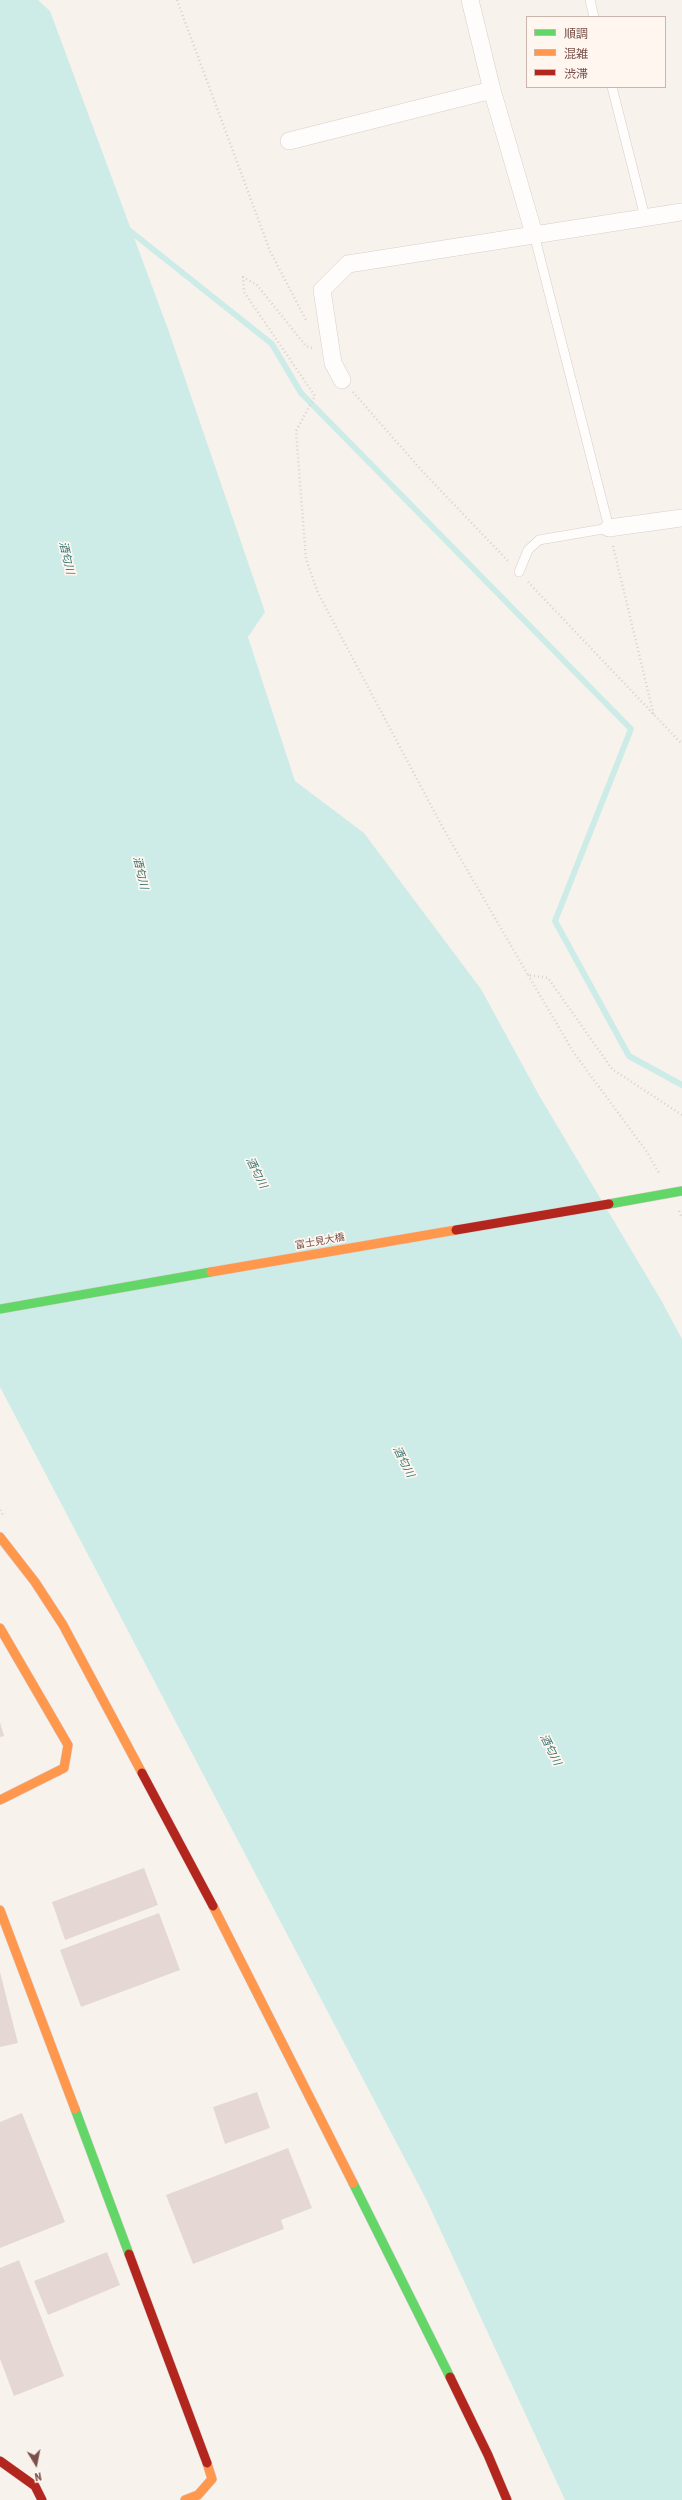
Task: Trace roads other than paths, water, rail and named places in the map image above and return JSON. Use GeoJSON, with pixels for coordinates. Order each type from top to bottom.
{"type":"FeatureCollection","features":[{"type":"Feature","properties":{"kind":"street"},"geometry":{"type":"LineString","coordinates":[[470,0],[492,90],[534,234]]}},
{"type":"Feature","properties":{"kind":"street"},"geometry":{"type":"LineString","coordinates":[[289,141],[492,90]]}},
{"type":"Feature","properties":{"kind":"street"},"geometry":{"type":"LineString","coordinates":[[342,380],[333,363],[322,290],[348,264],[682,212]]}},
{"type":"Feature","properties":{"kind":"street"},"geometry":{"type":"LineString","coordinates":[[609,528],[682,518]]}},
{"type":"Feature","properties":{"kind":"street","name":"富士見大橋"},"geometry":{"type":"LineString","coordinates":[[0,1309],[682,1191]]}},
{"type":"Feature","properties":{"kind":"street"},"geometry":{"type":"LineString","coordinates":[[0,1537],[35,1582],[64,1625],[222,1925],[376,2228],[488,2455],[507,2500]]}},
{"type":"Feature","properties":{"kind":"street"},"geometry":{"type":"LineString","coordinates":[[0,1628],[68,1746],[64,1768],[0,1800]]}},
{"type":"Feature","properties":{"kind":"street"},"geometry":{"type":"LineString","coordinates":[[0,1910],[206,2459],[212,2480],[198,2495],[185,2500]]}},
{"type":"Feature","properties":{"kind":"street"},"geometry":{"type":"LineString","coordinates":[[0,2461],[35,2486],[42,2500]]}},
{"type":"Feature","properties":{"kind":"lane"},"geometry":{"type":"LineString","coordinates":[[590,0],[594,16]]}},
{"type":"Feature","properties":{"kind":"lane"},"geometry":{"type":"LineString","coordinates":[[612,88],[645,217]]}},
{"type":"Feature","properties":{"kind":"lane"},"geometry":{"type":"LineString","coordinates":[[519,572],[528,550],[539,540],[609,528],[534,234]]}},
{"type":"Feature","properties":{"kind":"water","name":"酒匂川"},"geometry":{"type":"Polygon","coordinates":[[[0,0],[38,0],[50,11],[168,329],[265,612],[248,637],[295,781],[364,833],[481,989],[540,1097],[661,1300],[682,1339],[682,2500],[565,2500],[427,2201],[0,1387],[0,0]]]}},
{"type":"Feature","properties":{"kind":"waterway"},"geometry":{"type":"LineString","coordinates":[[125,227],[272,344],[301,393],[631,729],[555,921],[629,1056],[682,1085]]}}]}
